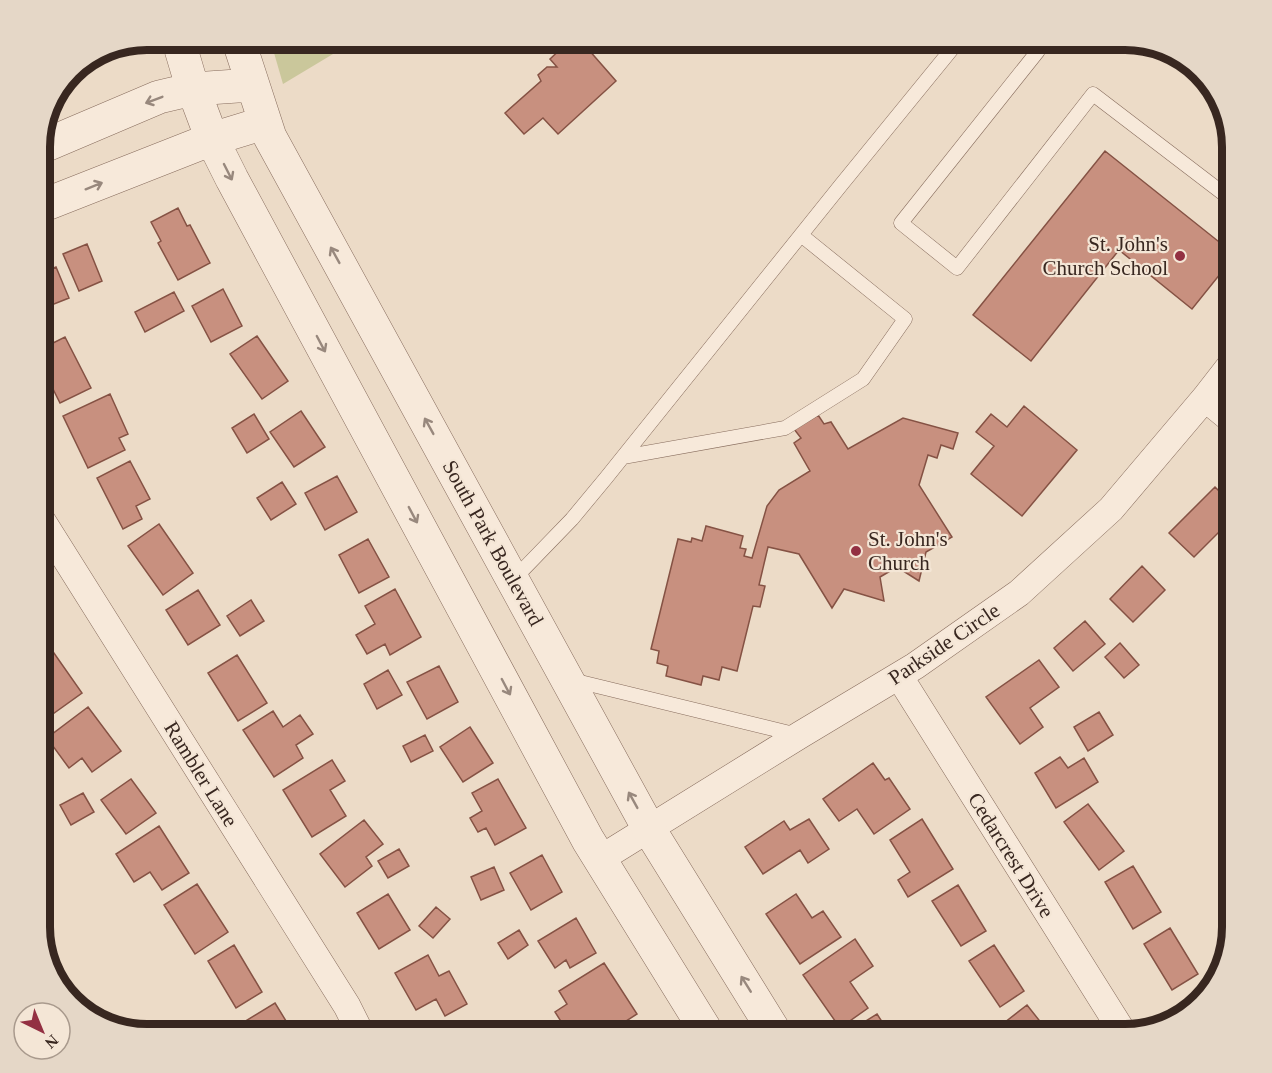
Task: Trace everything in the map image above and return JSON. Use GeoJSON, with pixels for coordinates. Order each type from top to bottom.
{"type":"FeatureCollection","features":[{"type":"Feature","properties":{"kind":"street"},"geometry":{"type":"LineString","coordinates":[[181,50],[212,139],[243,200],[600,859],[702,1024]]}},
{"type":"Feature","properties":{"kind":"street","name":"South Park Boulevard"},"geometry":{"type":"LineString","coordinates":[[241,50],[264,123],[281,157],[649,829],[770,1024]]}},
{"type":"Feature","properties":{"kind":"street"},"geometry":{"type":"LineString","coordinates":[[50,143],[159,97],[193,89],[252,85]]}},
{"type":"Feature","properties":{"kind":"street"},"geometry":{"type":"LineString","coordinates":[[50,203],[212,139],[264,123]]}},
{"type":"Feature","properties":{"kind":"street","name":"Parkside Circle"},"geometry":{"type":"LineString","coordinates":[[600,859],[915,666],[1010,600],[1111,508],[1222,376]]}},
{"type":"Feature","properties":{"kind":"street"},"geometry":{"type":"LineString","coordinates":[[1205,398],[1222,412]]}},
{"type":"Feature","properties":{"kind":"street","name":"Rambler Lane"},"geometry":{"type":"LineString","coordinates":[[50,534],[347,1006],[356,1024]]}},
{"type":"Feature","properties":{"kind":"street","name":"Cedarcrest Drive"},"geometry":{"type":"LineString","coordinates":[[899,676],[1118,1024]]}},
{"type":"Feature","properties":{"kind":"lane"},"geometry":{"type":"LineString","coordinates":[[513,580],[572,519],[951,50]]}},
{"type":"Feature","properties":{"kind":"lane"},"geometry":{"type":"LineString","coordinates":[[1037,50],[901,223],[957,268],[1093,94],[1222,193]]}},
{"type":"Feature","properties":{"kind":"lane"},"geometry":{"type":"LineString","coordinates":[[623,457],[785,428],[863,379],[906,319],[801,235]]}},
{"type":"Feature","properties":{"kind":"lane"},"geometry":{"type":"LineString","coordinates":[[566,678],[801,735]]}},
{"type":"Feature","properties":{"kind":"shaded area"},"geometry":{"type":"Polygon","coordinates":[[[273,50],[340,50],[283,84],[273,50]]]}},
{"type":"Feature","properties":{"kind":"building"},"geometry":{"type":"Polygon","coordinates":[[[560,50],[589,50],[616,81],[558,134],[543,118],[524,134],[505,113],[541,81],[538,75],[547,67],[557,67],[550,59],[560,50]]]}},
{"type":"Feature","properties":{"kind":"building","name":"St. John's Church School"},"geometry":{"type":"Polygon","coordinates":[[[1105,151],[1222,244],[1222,272],[1192,309],[1119,250],[1031,361],[973,315],[1105,151]]]}},
{"type":"Feature","properties":{"kind":"building"},"geometry":{"type":"Polygon","coordinates":[[[178,208],[187,226],[190,225],[210,263],[178,280],[158,243],[161,241],[151,222],[178,208]]]}},
{"type":"Feature","properties":{"kind":"building"},"geometry":{"type":"Polygon","coordinates":[[[87,244],[102,281],[79,291],[63,254],[87,244]]]}},
{"type":"Feature","properties":{"kind":"building"},"geometry":{"type":"Polygon","coordinates":[[[56,267],[69,298],[50,306],[50,269],[56,267]]]}},
{"type":"Feature","properties":{"kind":"building"},"geometry":{"type":"Polygon","coordinates":[[[223,289],[242,326],[211,342],[192,306],[223,289]]]}},
{"type":"Feature","properties":{"kind":"building"},"geometry":{"type":"Polygon","coordinates":[[[174,292],[184,311],[145,332],[135,312],[174,292]]]}},
{"type":"Feature","properties":{"kind":"building"},"geometry":{"type":"Polygon","coordinates":[[[257,336],[288,381],[262,399],[230,354],[257,336]]]}},
{"type":"Feature","properties":{"kind":"building"},"geometry":{"type":"Polygon","coordinates":[[[65,337],[91,388],[60,403],[50,383],[50,344],[65,337]]]}},
{"type":"Feature","properties":{"kind":"building"},"geometry":{"type":"Polygon","coordinates":[[[110,394],[128,434],[119,438],[125,450],[88,468],[63,416],[110,394]]]}},
{"type":"Feature","properties":{"kind":"building"},"geometry":{"type":"Polygon","coordinates":[[[1024,406],[1077,450],[1022,516],[971,474],[994,446],[976,432],[991,414],[1007,427],[1024,406]]]}},
{"type":"Feature","properties":{"kind":"building"},"geometry":{"type":"Polygon","coordinates":[[[301,411],[325,447],[294,467],[270,432],[301,411]]]}},
{"type":"Feature","properties":{"kind":"building"},"geometry":{"type":"Polygon","coordinates":[[[254,414],[269,439],[247,453],[232,428],[254,414]]]}},
{"type":"Feature","properties":{"kind":"building","name":"St. John's Church"},"geometry":{"type":"Polygon","coordinates":[[[818,415],[824,424],[831,422],[848,449],[903,418],[958,433],[953,449],[941,445],[937,458],[928,455],[919,485],[952,537],[926,552],[919,581],[897,567],[880,577],[884,601],[844,589],[832,608],[799,554],[768,547],[759,585],[765,586],[760,607],[753,606],[737,671],[722,667],[719,680],[703,676],[701,685],[666,676],[668,666],[657,663],[659,651],[651,649],[678,539],[691,542],[692,538],[702,541],[706,526],[743,536],[740,548],[746,549],[744,556],[752,558],[767,506],[779,490],[810,471],[794,443],[801,438],[794,429],[818,415]]]}},
{"type":"Feature","properties":{"kind":"building"},"geometry":{"type":"Polygon","coordinates":[[[130,461],[150,499],[136,506],[142,519],[123,529],[97,478],[130,461]]]}},
{"type":"Feature","properties":{"kind":"building"},"geometry":{"type":"Polygon","coordinates":[[[337,476],[357,512],[325,530],[305,493],[337,476]]]}},
{"type":"Feature","properties":{"kind":"building"},"geometry":{"type":"Polygon","coordinates":[[[282,482],[296,504],[271,520],[257,498],[282,482]]]}},
{"type":"Feature","properties":{"kind":"building"},"geometry":{"type":"Polygon","coordinates":[[[1215,487],[1222,494],[1222,529],[1194,557],[1169,533],[1215,487]]]}},
{"type":"Feature","properties":{"kind":"building"},"geometry":{"type":"Polygon","coordinates":[[[159,524],[193,573],[163,595],[128,546],[159,524]]]}},
{"type":"Feature","properties":{"kind":"building"},"geometry":{"type":"Polygon","coordinates":[[[368,539],[389,577],[359,593],[339,555],[368,539]]]}},
{"type":"Feature","properties":{"kind":"building"},"geometry":{"type":"Polygon","coordinates":[[[1142,566],[1165,590],[1133,622],[1110,599],[1142,566]]]}},
{"type":"Feature","properties":{"kind":"building"},"geometry":{"type":"Polygon","coordinates":[[[395,589],[421,637],[390,655],[385,644],[367,654],[356,635],[375,624],[365,606],[395,589]]]}},
{"type":"Feature","properties":{"kind":"building"},"geometry":{"type":"Polygon","coordinates":[[[198,590],[220,625],[188,645],[166,610],[198,590]]]}},
{"type":"Feature","properties":{"kind":"building"},"geometry":{"type":"Polygon","coordinates":[[[251,600],[264,621],[240,636],[227,616],[251,600]]]}},
{"type":"Feature","properties":{"kind":"building"},"geometry":{"type":"Polygon","coordinates":[[[1085,621],[1105,644],[1073,671],[1054,648],[1085,621]]]}},
{"type":"Feature","properties":{"kind":"building"},"geometry":{"type":"Polygon","coordinates":[[[1120,643],[1139,665],[1124,678],[1105,657],[1120,643]]]}},
{"type":"Feature","properties":{"kind":"building"},"geometry":{"type":"Polygon","coordinates":[[[50,647],[82,693],[50,716],[50,647]]]}},
{"type":"Feature","properties":{"kind":"building"},"geometry":{"type":"Polygon","coordinates":[[[237,655],[267,703],[238,721],[208,673],[237,655]]]}},
{"type":"Feature","properties":{"kind":"building"},"geometry":{"type":"Polygon","coordinates":[[[1039,660],[1059,687],[1030,708],[1043,727],[1020,744],[986,697],[1039,660]]]}},
{"type":"Feature","properties":{"kind":"building"},"geometry":{"type":"Polygon","coordinates":[[[439,666],[458,702],[427,719],[407,682],[439,666]]]}},
{"type":"Feature","properties":{"kind":"building"},"geometry":{"type":"Polygon","coordinates":[[[388,670],[402,695],[377,709],[364,684],[388,670]]]}},
{"type":"Feature","properties":{"kind":"building"},"geometry":{"type":"Polygon","coordinates":[[[88,707],[121,751],[92,772],[82,758],[69,768],[50,742],[50,736],[88,707]]]}},
{"type":"Feature","properties":{"kind":"building"},"geometry":{"type":"Polygon","coordinates":[[[273,711],[283,727],[300,715],[313,734],[296,745],[303,758],[274,777],[243,730],[273,711]]]}},
{"type":"Feature","properties":{"kind":"building"},"geometry":{"type":"Polygon","coordinates":[[[1099,712],[1113,735],[1088,751],[1074,727],[1099,712]]]}},
{"type":"Feature","properties":{"kind":"building"},"geometry":{"type":"Polygon","coordinates":[[[470,727],[493,763],[463,782],[440,747],[470,727]]]}},
{"type":"Feature","properties":{"kind":"building"},"geometry":{"type":"Polygon","coordinates":[[[425,735],[433,751],[411,762],[403,746],[425,735]]]}},
{"type":"Feature","properties":{"kind":"building"},"geometry":{"type":"Polygon","coordinates":[[[1060,757],[1068,768],[1084,758],[1098,782],[1056,808],[1035,773],[1060,757]]]}},
{"type":"Feature","properties":{"kind":"building"},"geometry":{"type":"Polygon","coordinates":[[[332,760],[345,781],[330,790],[346,816],[312,837],[283,790],[332,760]]]}},
{"type":"Feature","properties":{"kind":"building"},"geometry":{"type":"Polygon","coordinates":[[[873,763],[885,780],[889,778],[910,809],[874,834],[857,809],[839,821],[823,799],[873,763]]]}},
{"type":"Feature","properties":{"kind":"building"},"geometry":{"type":"Polygon","coordinates":[[[131,779],[156,813],[126,834],[101,800],[131,779]]]}},
{"type":"Feature","properties":{"kind":"building"},"geometry":{"type":"Polygon","coordinates":[[[498,779],[526,828],[495,845],[486,828],[478,832],[470,818],[482,811],[472,793],[498,779]]]}},
{"type":"Feature","properties":{"kind":"building"},"geometry":{"type":"Polygon","coordinates":[[[83,793],[94,812],[71,825],[60,805],[83,793]]]}},
{"type":"Feature","properties":{"kind":"building"},"geometry":{"type":"Polygon","coordinates":[[[1088,804],[1124,851],[1099,870],[1064,822],[1088,804]]]}},
{"type":"Feature","properties":{"kind":"building"},"geometry":{"type":"Polygon","coordinates":[[[809,819],[829,849],[808,863],[800,850],[763,874],[745,847],[784,821],[790,830],[809,819]]]}},
{"type":"Feature","properties":{"kind":"building"},"geometry":{"type":"Polygon","coordinates":[[[922,819],[953,869],[908,897],[898,880],[910,872],[890,840],[922,819]]]}},
{"type":"Feature","properties":{"kind":"building"},"geometry":{"type":"Polygon","coordinates":[[[364,820],[383,844],[366,857],[372,866],[345,887],[320,854],[364,820]]]}},
{"type":"Feature","properties":{"kind":"building"},"geometry":{"type":"Polygon","coordinates":[[[159,826],[189,873],[162,890],[150,872],[134,882],[116,854],[159,826]]]}},
{"type":"Feature","properties":{"kind":"building"},"geometry":{"type":"Polygon","coordinates":[[[399,849],[409,866],[388,878],[378,861],[399,849]]]}},
{"type":"Feature","properties":{"kind":"building"},"geometry":{"type":"Polygon","coordinates":[[[542,855],[562,892],[531,910],[510,873],[542,855]]]}},
{"type":"Feature","properties":{"kind":"building"},"geometry":{"type":"Polygon","coordinates":[[[1133,866],[1161,912],[1133,929],[1105,882],[1133,866]]]}},
{"type":"Feature","properties":{"kind":"building"},"geometry":{"type":"Polygon","coordinates":[[[494,867],[504,890],[481,900],[471,877],[494,867]]]}},
{"type":"Feature","properties":{"kind":"building"},"geometry":{"type":"Polygon","coordinates":[[[197,884],[228,932],[195,954],[164,905],[197,884]]]}},
{"type":"Feature","properties":{"kind":"building"},"geometry":{"type":"Polygon","coordinates":[[[958,885],[986,931],[961,946],[932,901],[958,885]]]}},
{"type":"Feature","properties":{"kind":"building"},"geometry":{"type":"Polygon","coordinates":[[[388,894],[410,930],[379,949],[357,913],[388,894]]]}},
{"type":"Feature","properties":{"kind":"building"},"geometry":{"type":"Polygon","coordinates":[[[796,894],[812,918],[823,911],[841,937],[800,964],[766,914],[796,894]]]}},
{"type":"Feature","properties":{"kind":"building"},"geometry":{"type":"Polygon","coordinates":[[[436,907],[450,919],[433,938],[419,926],[436,907]]]}},
{"type":"Feature","properties":{"kind":"building"},"geometry":{"type":"Polygon","coordinates":[[[576,918],[596,953],[570,968],[566,960],[555,968],[538,941],[576,918]]]}},
{"type":"Feature","properties":{"kind":"building"},"geometry":{"type":"Polygon","coordinates":[[[1170,928],[1198,974],[1172,990],[1144,944],[1170,928]]]}},
{"type":"Feature","properties":{"kind":"building"},"geometry":{"type":"Polygon","coordinates":[[[519,930],[528,945],[508,959],[498,943],[519,930]]]}},
{"type":"Feature","properties":{"kind":"building"},"geometry":{"type":"Polygon","coordinates":[[[855,939],[873,966],[850,982],[868,1008],[846,1024],[837,1024],[803,975],[855,939]]]}},
{"type":"Feature","properties":{"kind":"building"},"geometry":{"type":"Polygon","coordinates":[[[234,945],[262,992],[236,1008],[208,961],[234,945]]]}},
{"type":"Feature","properties":{"kind":"building"},"geometry":{"type":"Polygon","coordinates":[[[994,945],[1024,991],[1000,1007],[969,961],[994,945]]]}},
{"type":"Feature","properties":{"kind":"building"},"geometry":{"type":"Polygon","coordinates":[[[428,955],[439,976],[449,971],[467,1004],[445,1016],[436,999],[416,1010],[395,973],[428,955]]]}},
{"type":"Feature","properties":{"kind":"building"},"geometry":{"type":"Polygon","coordinates":[[[604,963],[637,1014],[622,1024],[563,1024],[555,1012],[567,1004],[559,991],[604,963]]]}},
{"type":"Feature","properties":{"kind":"building"},"geometry":{"type":"Polygon","coordinates":[[[275,1003],[288,1024],[241,1024],[275,1003]]]}},
{"type":"Feature","properties":{"kind":"building"},"geometry":{"type":"Polygon","coordinates":[[[1027,1005],[1042,1024],[1003,1024],[1027,1005]]]}},
{"type":"Feature","properties":{"kind":"building"},"geometry":{"type":"Polygon","coordinates":[[[877,1014],[884,1024],[861,1024],[877,1014]]]}},
{"type":"Feature","properties":{"kind":"place","name":"St. John's Church School"},"geometry":{"type":"Point","coordinates":[1180,256]}},
{"type":"Feature","properties":{"kind":"place","name":"St. John's Church"},"geometry":{"type":"Point","coordinates":[856,551]}}]}
